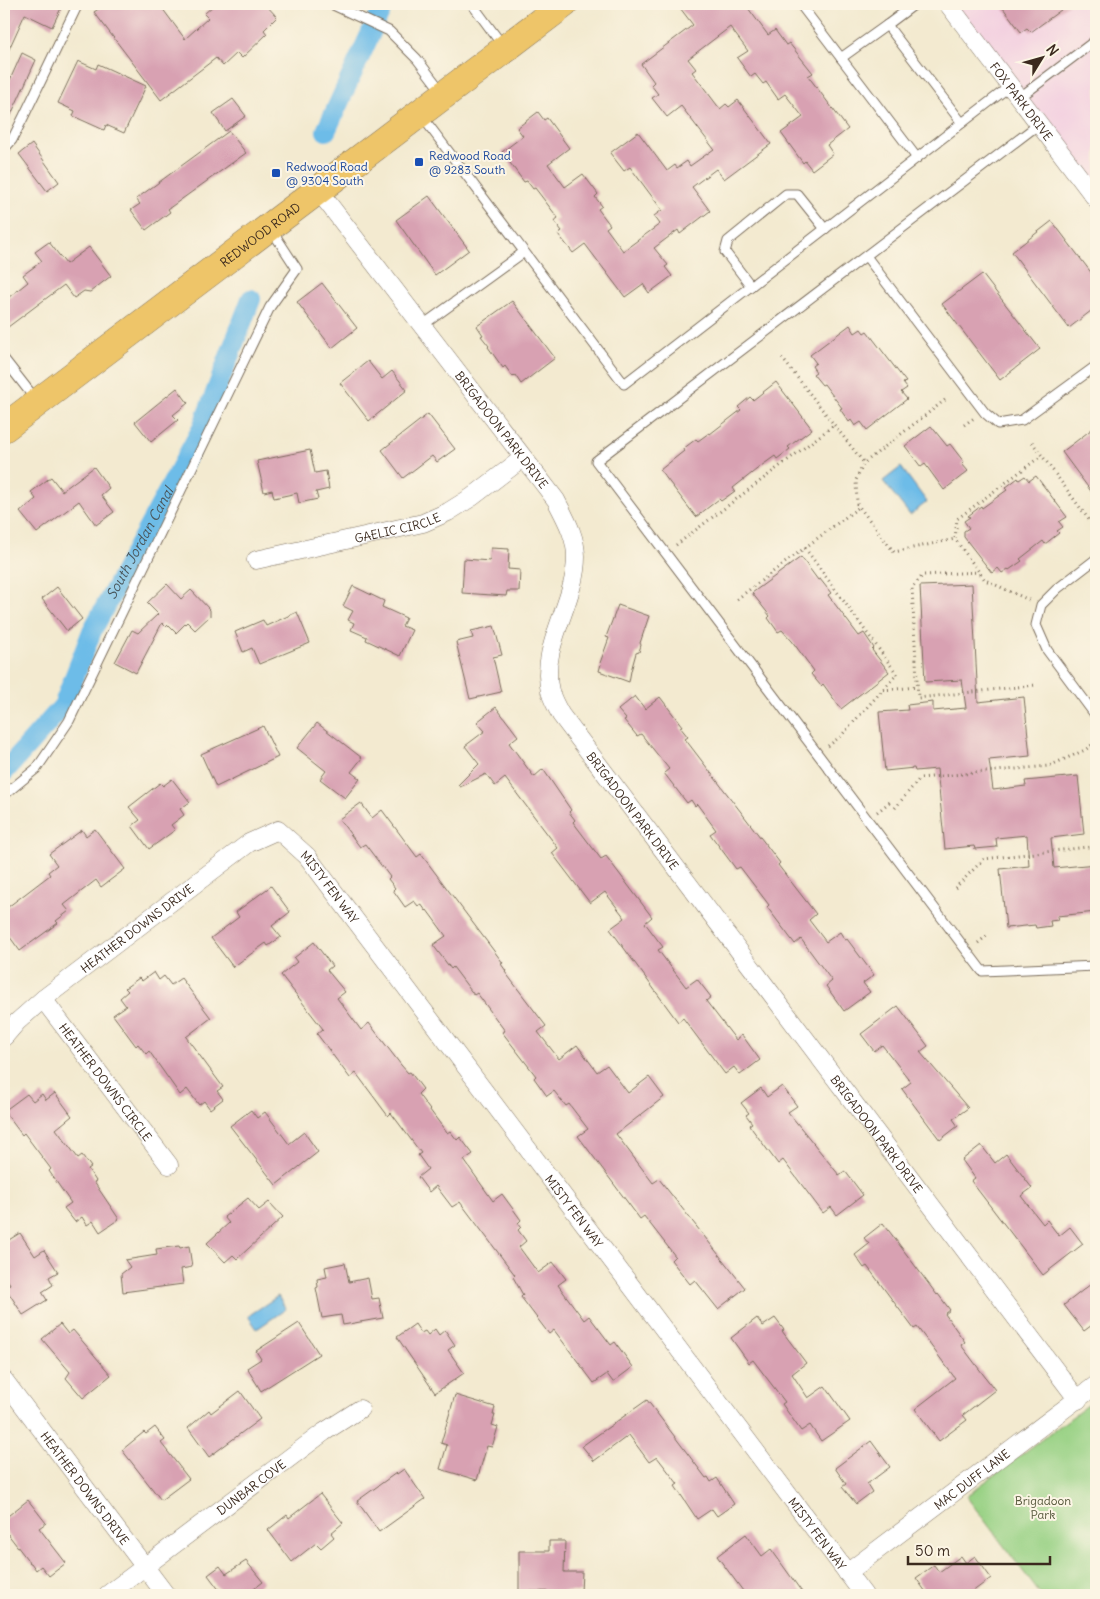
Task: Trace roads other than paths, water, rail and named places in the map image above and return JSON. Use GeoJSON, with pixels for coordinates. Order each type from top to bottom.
{"type":"FeatureCollection","features":[{"type":"Feature","properties":{"kind":"main road","name":"REDWOOD ROAD"},"geometry":{"type":"LineString","coordinates":[[4,428],[564,4]]}},
{"type":"Feature","properties":{"kind":"street","name":"FOX PARK DRIVE"},"geometry":{"type":"LineString","coordinates":[[948,4],[1096,199]]}},
{"type":"Feature","properties":{"kind":"street","name":"BRIGADOON PARK DRIVE"},"geometry":{"type":"LineString","coordinates":[[318,190],[556,500],[572,531],[576,557],[572,585],[551,651],[547,672],[550,692],[561,715],[1078,1400]]}},
{"type":"Feature","properties":{"kind":"street","name":"GAELIC CIRCLE"},"geometry":{"type":"LineString","coordinates":[[256,560],[423,523],[448,512],[472,497],[523,458]]}},
{"type":"Feature","properties":{"kind":"street","name":"HEATHER DOWNS DRIVE"},"geometry":{"type":"LineString","coordinates":[[4,1037],[17,1022],[43,999],[249,843],[278,830]]}},
{"type":"Feature","properties":{"kind":"street","name":"MISTY FEN WAY"},"geometry":{"type":"LineString","coordinates":[[278,830],[307,856],[864,1595]]}},
{"type":"Feature","properties":{"kind":"street","name":"HEATHER DOWNS CIRCLE"},"geometry":{"type":"LineString","coordinates":[[43,999],[169,1166]]}},
{"type":"Feature","properties":{"kind":"street","name":"HEATHER DOWNS DRIVE"},"geometry":{"type":"LineString","coordinates":[[4,1380],[166,1595]]}},
{"type":"Feature","properties":{"kind":"street","name":"MAC DUFF LANE"},"geometry":{"type":"LineString","coordinates":[[847,1573],[1096,1385]]}},
{"type":"Feature","properties":{"kind":"street","name":"DUNBAR COVE"},"geometry":{"type":"LineString","coordinates":[[107,1595],[324,1432],[360,1409]]}},
{"type":"Feature","properties":{"kind":"lane"},"geometry":{"type":"LineString","coordinates":[[4,149],[12,140],[78,4]]}},
{"type":"Feature","properties":{"kind":"lane"},"geometry":{"type":"LineString","coordinates":[[331,4],[389,30],[410,52],[444,94]]}},
{"type":"Feature","properties":{"kind":"lane"},"geometry":{"type":"LineString","coordinates":[[472,4],[504,48]]}},
{"type":"Feature","properties":{"kind":"lane"},"geometry":{"type":"LineString","coordinates":[[800,4],[917,158]]}},
{"type":"Feature","properties":{"kind":"lane"},"geometry":{"type":"LineString","coordinates":[[841,58],[915,4]]}},
{"type":"Feature","properties":{"kind":"lane"},"geometry":{"type":"LineString","coordinates":[[887,25],[962,124]]}},
{"type":"Feature","properties":{"kind":"lane"},"geometry":{"type":"LineString","coordinates":[[419,113],[624,384],[962,124],[1096,40]]}},
{"type":"Feature","properties":{"kind":"lane"},"geometry":{"type":"LineString","coordinates":[[1039,124],[596,462],[982,971],[1096,966]]}},
{"type":"Feature","properties":{"kind":"lane"},"geometry":{"type":"LineString","coordinates":[[751,286],[724,252],[728,240],[786,194],[797,194],[825,229]]}},
{"type":"Feature","properties":{"kind":"lane"},"geometry":{"type":"LineString","coordinates":[[4,795],[36,768],[69,721],[270,307],[297,269],[270,226]]}},
{"type":"Feature","properties":{"kind":"lane"},"geometry":{"type":"LineString","coordinates":[[423,325],[524,252]]}},
{"type":"Feature","properties":{"kind":"lane"},"geometry":{"type":"LineString","coordinates":[[866,256],[986,413],[998,424],[1022,420],[1096,366]]}},
{"type":"Feature","properties":{"kind":"lane"},"geometry":{"type":"LineString","coordinates":[[4,359],[37,402]]}},
{"type":"Feature","properties":{"kind":"lane"},"geometry":{"type":"LineString","coordinates":[[1096,559],[1057,589],[1041,605],[1036,625],[1047,650],[1096,716]]}},
{"type":"Feature","properties":{"kind":"water"},"geometry":{"type":"Polygon","coordinates":[[[901,467],[927,502],[910,515],[883,481],[901,467]]]}},
{"type":"Feature","properties":{"kind":"water"},"geometry":{"type":"Polygon","coordinates":[[[278,1296],[286,1309],[257,1329],[248,1316],[278,1296]]]}},
{"type":"Feature","properties":{"kind":"waterway","name":"South Jordan Canal"},"geometry":{"type":"LineString","coordinates":[[326,131],[384,4]]}},
{"type":"Feature","properties":{"kind":"waterway","name":"South Jordan Canal"},"geometry":{"type":"LineString","coordinates":[[4,772],[63,706],[92,631],[201,430],[251,299]]}},
{"type":"Feature","properties":{"kind":"place","name":"Redwood Road @ 9283 South"},"geometry":{"type":"Point","coordinates":[419,162]}},
{"type":"Feature","properties":{"kind":"place","name":"Redwood Road @ 9304 South"},"geometry":{"type":"Point","coordinates":[276,173]}},
{"type":"Feature","properties":{"kind":"park label","name":"Brigadoon Park"},"geometry":{"type":"Point","coordinates":[1043,1507]}}]}
